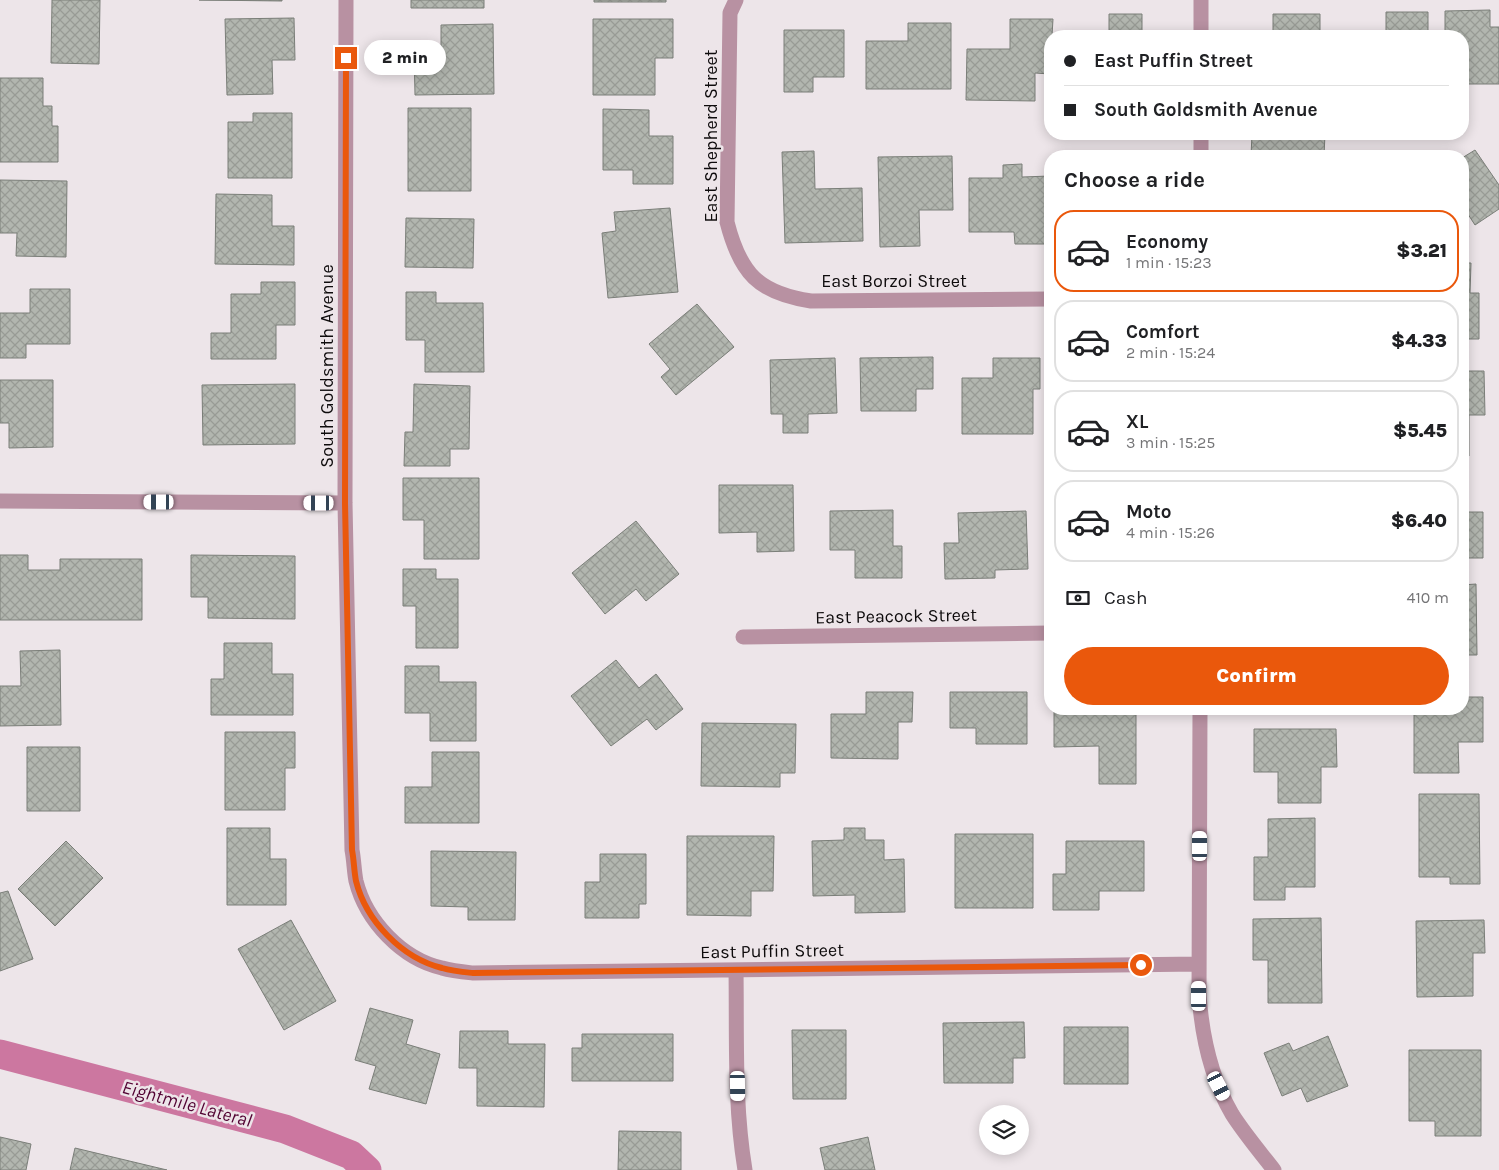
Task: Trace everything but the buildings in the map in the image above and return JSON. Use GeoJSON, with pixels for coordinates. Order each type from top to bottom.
{"type":"FeatureCollection","features":[{"type":"Feature","properties":{"kind":"street","name":"South Goldsmith Avenue"},"geometry":{"type":"LineString","coordinates":[[346,0],[345,503],[352,850],[356,881],[368,910]]}},
{"type":"Feature","properties":{"kind":"street","name":"East Shepherd Street"},"geometry":{"type":"LineString","coordinates":[[736,0],[730,14],[727,222],[734,248],[747,270]]}},
{"type":"Feature","properties":{"kind":"street"},"geometry":{"type":"LineString","coordinates":[[1201,30],[1202,0]]}},
{"type":"Feature","properties":{"kind":"street","name":"East Borzoi Street"},"geometry":{"type":"LineString","coordinates":[[747,270],[763,286],[785,297],[812,301],[1044,299]]}},
{"type":"Feature","properties":{"kind":"street"},"geometry":{"type":"LineString","coordinates":[[0,501],[345,503]]}},
{"type":"Feature","properties":{"kind":"street","name":"East Peacock Street"},"geometry":{"type":"LineString","coordinates":[[743,637],[1044,633]]}},
{"type":"Feature","properties":{"kind":"street"},"geometry":{"type":"LineString","coordinates":[[1200,715],[1199,964],[1202,1026],[1208,1057],[1219,1086],[1233,1114],[1274,1170]]}},
{"type":"Feature","properties":{"kind":"street","name":"East Puffin Street"},"geometry":{"type":"LineString","coordinates":[[368,910],[387,935],[412,955],[441,968],[473,973],[1199,964]]}},
{"type":"Feature","properties":{"kind":"street"},"geometry":{"type":"LineString","coordinates":[[736,970],[738,1106],[745,1170]]}},
{"type":"Feature","properties":{"kind":"waterway","name":"Eightmile Lateral"},"geometry":{"type":"LineString","coordinates":[[0,1054],[285,1129],[351,1155],[367,1170]]}},
{"type":"Feature","properties":{"kind":"route"},"geometry":{"type":"LineString","coordinates":[[346,58],[345,503],[352,850],[356,881],[368,910],[387,935],[412,955],[441,968],[473,973],[1141,965]]}}]}
